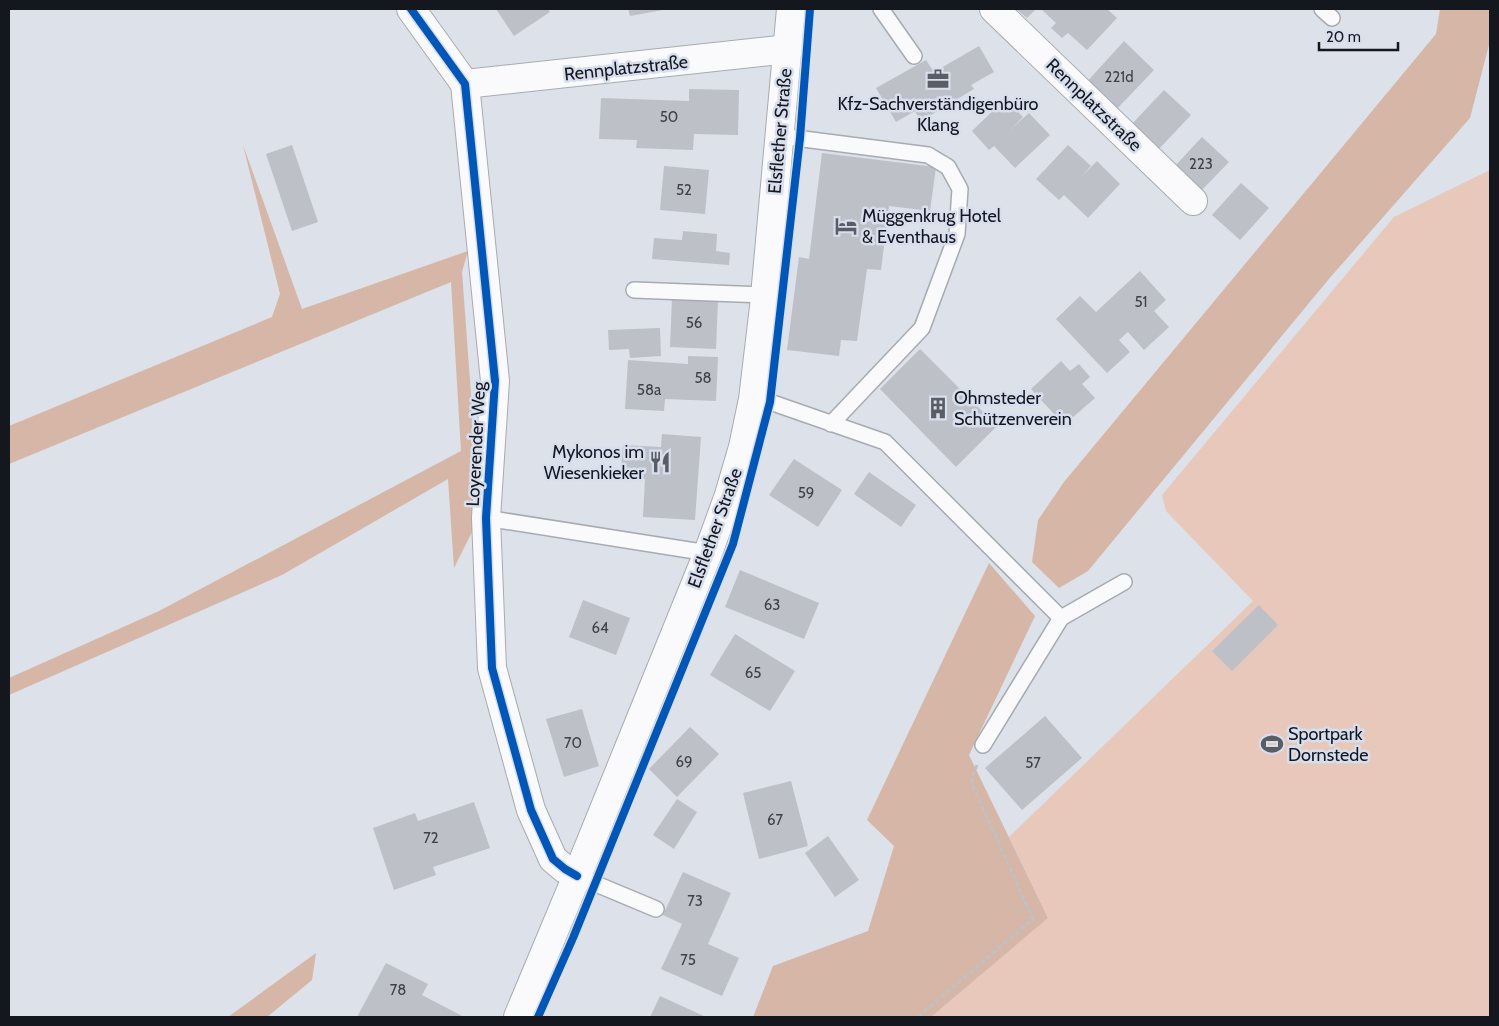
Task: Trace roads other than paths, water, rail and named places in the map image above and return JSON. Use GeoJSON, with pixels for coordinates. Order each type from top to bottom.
{"type":"FeatureCollection","features":[{"type":"Feature","properties":{"kind":"street","name":"Loyerender Weg"},"geometry":{"type":"LineString","coordinates":[[411,9],[465,84],[496,381],[486,518],[492,668],[531,810],[553,859],[565,870],[578,876]]}},
{"type":"Feature","properties":{"kind":"street","name":"Elsflether Straße"},"geometry":{"type":"LineString","coordinates":[[518,1017],[578,876],[708,553],[741,455],[753,400],[765,295],[791,9]]}},
{"type":"Feature","properties":{"kind":"street","name":"Rennplatzstraße"},"geometry":{"type":"LineString","coordinates":[[994,9],[1193,201]]}},
{"type":"Feature","properties":{"kind":"street","name":"Rennplatzstraße"},"geometry":{"type":"LineString","coordinates":[[465,84],[788,49]]}},
{"type":"Feature","properties":{"kind":"lane"},"geometry":{"type":"LineString","coordinates":[[882,9],[914,56]]}},
{"type":"Feature","properties":{"kind":"lane"},"geometry":{"type":"LineString","coordinates":[[780,136],[928,155],[948,167],[960,189],[957,234],[922,328],[831,424]]}},
{"type":"Feature","properties":{"kind":"lane"},"geometry":{"type":"LineString","coordinates":[[634,290],[765,295]]}},
{"type":"Feature","properties":{"kind":"lane"},"geometry":{"type":"LineString","coordinates":[[753,400],[770,402],[885,442],[1061,618]]}},
{"type":"Feature","properties":{"kind":"lane"},"geometry":{"type":"LineString","coordinates":[[486,518],[708,553]]}},
{"type":"Feature","properties":{"kind":"lane"},"geometry":{"type":"LineString","coordinates":[[984,745],[1061,618],[1124,582]]}},
{"type":"Feature","properties":{"kind":"lane"},"geometry":{"type":"LineString","coordinates":[[578,876],[656,909]]}},
{"type":"Feature","properties":{"kind":"place","name":"Kfz-Sachverständigenbüro Klang"},"geometry":{"type":"Point","coordinates":[938,79]}},
{"type":"Feature","properties":{"kind":"place","name":"Müggenkrug Hotel & Eventhaus"},"geometry":{"type":"Point","coordinates":[846,226]}},
{"type":"Feature","properties":{"kind":"place","name":"Ohmsteder Schützenverein"},"geometry":{"type":"Point","coordinates":[938,408]}},
{"type":"Feature","properties":{"kind":"place","name":"Mykonos im Wiesenkieker"},"geometry":{"type":"Point","coordinates":[660,462]}},
{"type":"Feature","properties":{"kind":"place","name":"Sportpark Dornstede"},"geometry":{"type":"Point","coordinates":[1272,744]}}]}
